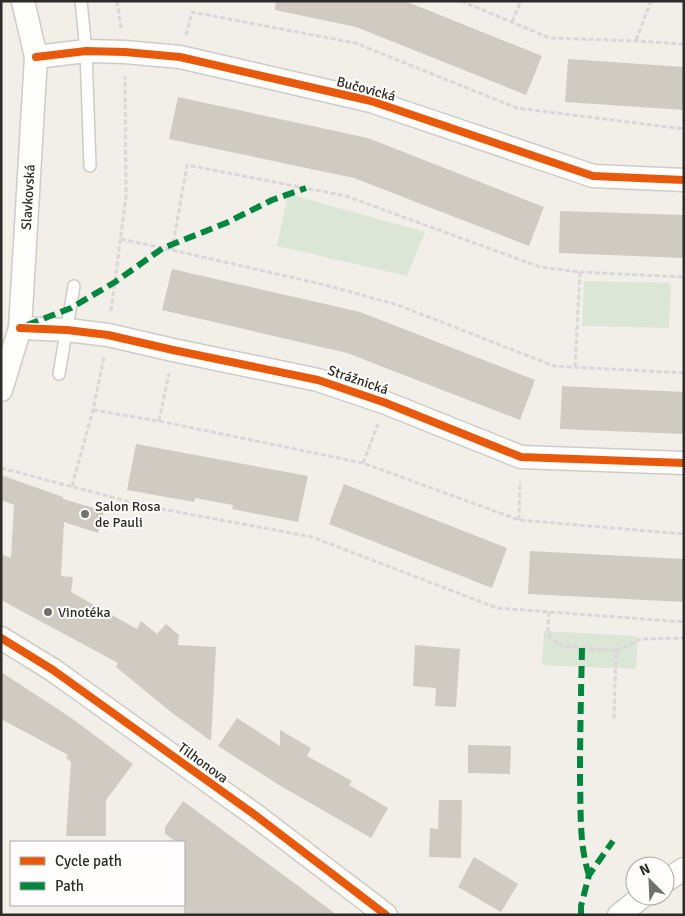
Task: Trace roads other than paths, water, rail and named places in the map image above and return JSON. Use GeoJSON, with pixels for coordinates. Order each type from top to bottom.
{"type":"FeatureCollection","features":[{"type":"Feature","properties":{"kind":"street","name":"Slavkovská"},"geometry":{"type":"LineString","coordinates":[[1,390],[20,328],[36,58],[23,1]]}},
{"type":"Feature","properties":{"kind":"street","name":"Bučovická"},"geometry":{"type":"LineString","coordinates":[[36,58],[86,51],[180,57],[371,102],[592,176],[684,180]]}},
{"type":"Feature","properties":{"kind":"street","name":"Strážnická"},"geometry":{"type":"LineString","coordinates":[[20,328],[67,330],[108,335],[318,380],[386,403],[521,457],[684,463]]}},
{"type":"Feature","properties":{"kind":"street","name":"Tilhonova"},"geometry":{"type":"LineString","coordinates":[[1,638],[53,670],[255,815],[386,915]]}},
{"type":"Feature","properties":{"kind":"street"},"geometry":{"type":"LineString","coordinates":[[619,915],[630,906]]}},
{"type":"Feature","properties":{"kind":"lane"},"geometry":{"type":"LineString","coordinates":[[81,1],[86,51],[90,166]]}},
{"type":"Feature","properties":{"kind":"lane"},"geometry":{"type":"LineString","coordinates":[[59,374],[74,286]]}},
{"type":"Feature","properties":{"kind":"place","name":"Salon Rosa de Pauli"},"geometry":{"type":"Point","coordinates":[85,514]}},
{"type":"Feature","properties":{"kind":"place","name":"Vinotéka"},"geometry":{"type":"Point","coordinates":[48,612]}}]}
